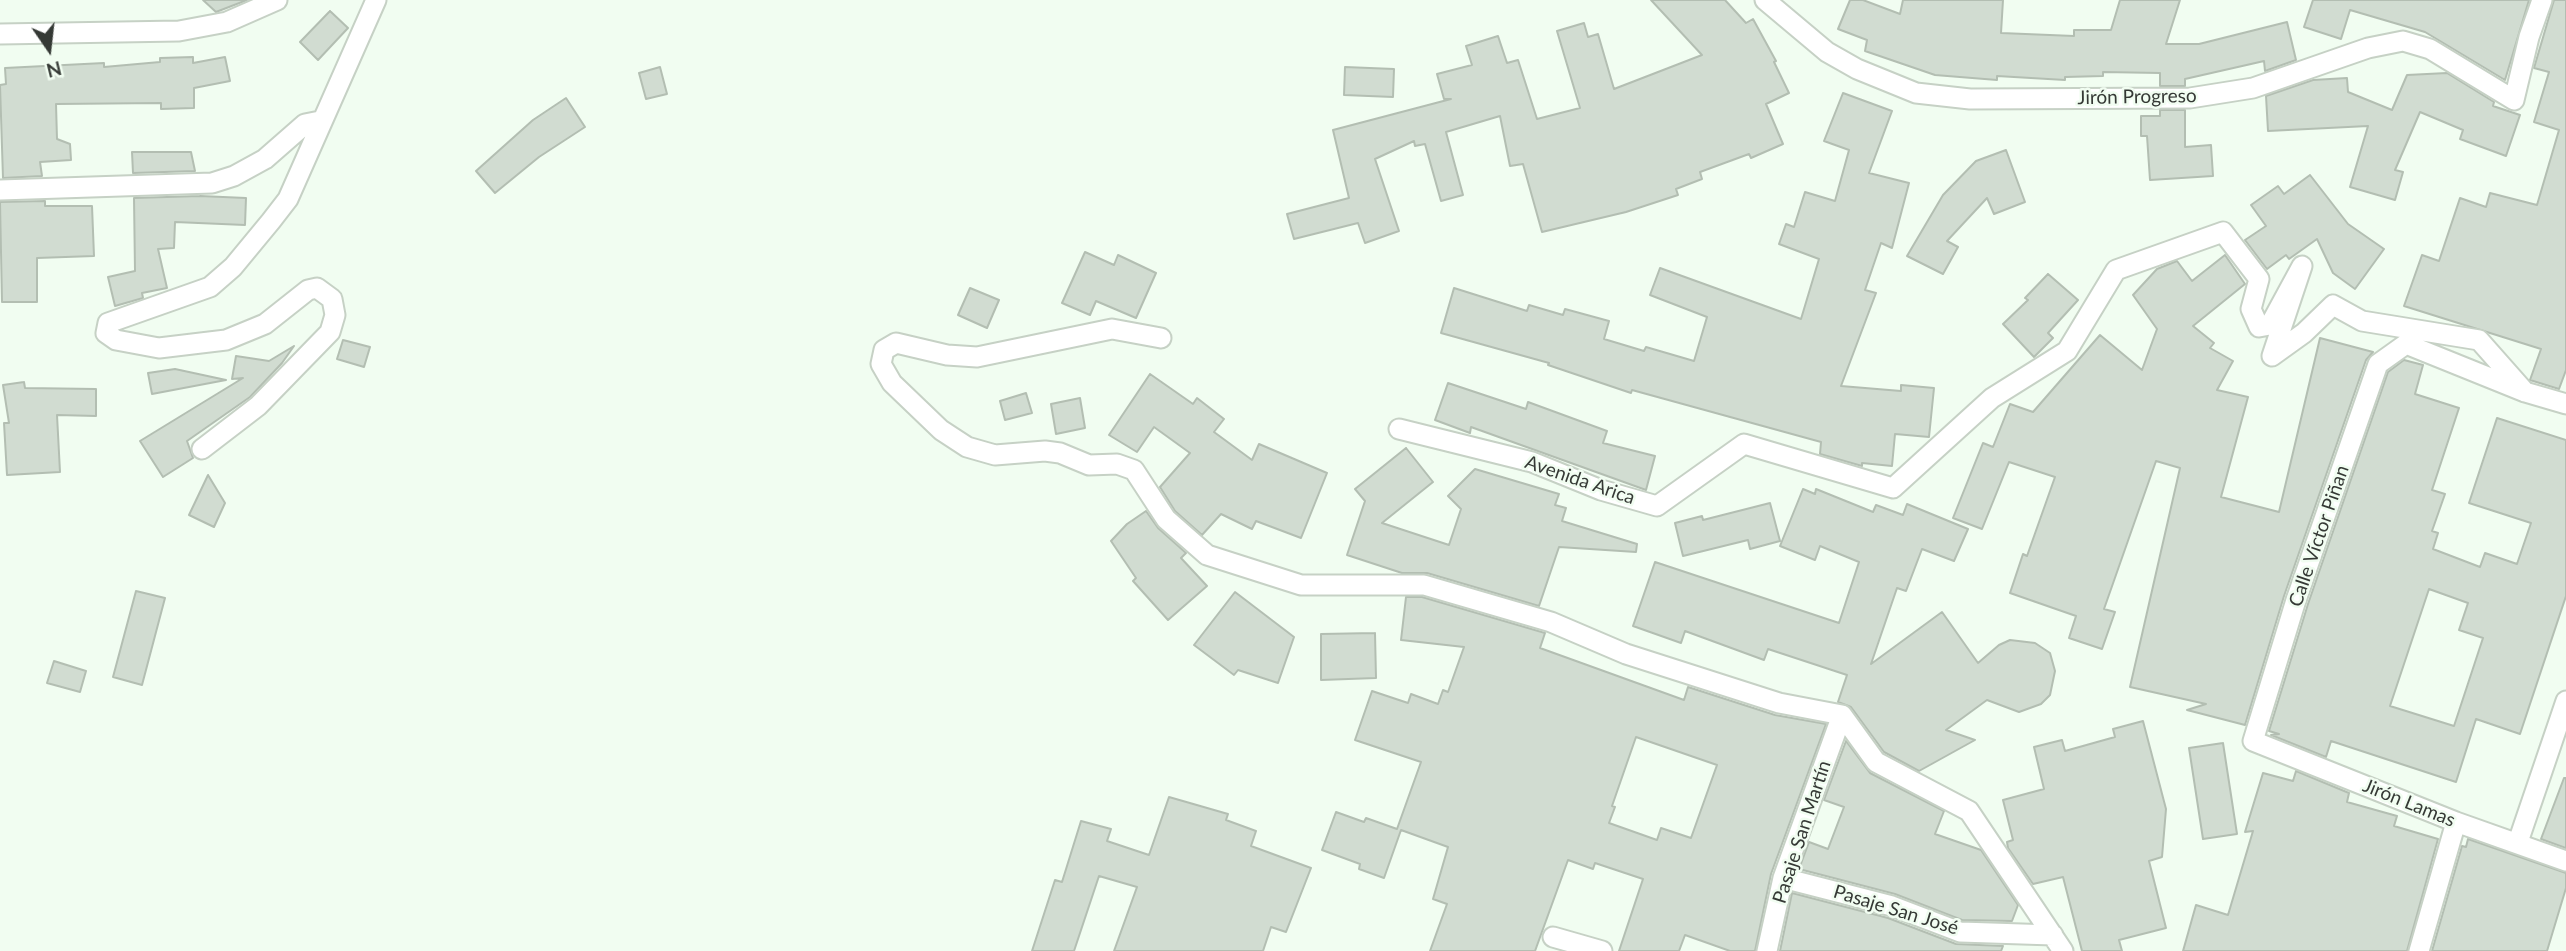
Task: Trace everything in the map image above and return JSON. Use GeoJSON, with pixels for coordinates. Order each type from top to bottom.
{"type":"FeatureCollection","features":[{"type":"Feature","properties":{"kind":"street"},"geometry":{"type":"LineString","coordinates":[[0,34],[179,31],[227,22],[277,0]]}},
{"type":"Feature","properties":{"kind":"street"},"geometry":{"type":"LineString","coordinates":[[202,449],[258,406],[330,332],[335,315],[332,299],[317,288],[308,290],[265,324],[226,340],[159,348],[116,340],[106,333],[108,323],[156,309],[210,287],[233,267],[288,199],[320,121],[376,0]]}},
{"type":"Feature","properties":{"kind":"street","name":"Jirón Progreso"},"geometry":{"type":"LineString","coordinates":[[1765,0],[1827,52],[1857,69],[1916,93],[1970,99],[2190,98],[2253,88],[2368,48],[2403,41],[2430,50],[2514,100],[2529,37],[2542,0]]}},
{"type":"Feature","properties":{"kind":"street"},"geometry":{"type":"LineString","coordinates":[[0,190],[212,183],[265,159],[305,124],[320,121]]}},
{"type":"Feature","properties":{"kind":"street","name":"Avenida Arica"},"geometry":{"type":"LineString","coordinates":[[1399,429],[1532,461],[1601,490],[1657,506],[1744,444],[1892,488],[1992,398],[2067,351],[2116,270],[2223,232],[2259,279],[2251,309],[2259,327],[2270,326],[2302,266],[2272,356],[2304,333],[2333,304],[2362,321],[2479,340],[2525,392]]}},
{"type":"Feature","properties":{"kind":"street"},"geometry":{"type":"LineString","coordinates":[[1161,338],[1129,330],[1090,331],[977,357],[947,355],[896,343],[884,350],[881,363],[892,383],[941,430],[967,447],[995,456],[1045,451],[1075,458],[1088,466],[1116,464],[1135,470],[1166,519],[1208,555],[1301,585],[1424,585],[1550,622],[1626,654],[1779,703],[1842,715],[1876,762],[1969,811],[2058,943]]}},
{"type":"Feature","properties":{"kind":"street","name":"Calle Víctor Piñan"},"geometry":{"type":"LineString","coordinates":[[2253,741],[2296,600],[2378,364],[2406,344],[2525,392]]}},
{"type":"Feature","properties":{"kind":"street"},"geometry":{"type":"LineString","coordinates":[[2525,392],[2566,404]]}},
{"type":"Feature","properties":{"kind":"street"},"geometry":{"type":"LineString","coordinates":[[2518,842],[2566,701]]}},
{"type":"Feature","properties":{"kind":"street","name":"Pasaje San Martín"},"geometry":{"type":"LineString","coordinates":[[1767,951],[1783,878],[1842,715]]}},
{"type":"Feature","properties":{"kind":"street","name":"Jirón Lamas"},"geometry":{"type":"LineString","coordinates":[[2253,741],[2456,822],[2566,861]]}},
{"type":"Feature","properties":{"kind":"street"},"geometry":{"type":"LineString","coordinates":[[2419,951],[2456,822]]}},
{"type":"Feature","properties":{"kind":"street","name":"Pasaje San José"},"geometry":{"type":"LineString","coordinates":[[1783,878],[1892,905],[1959,932],[2058,943]]}},
{"type":"Feature","properties":{"kind":"street"},"geometry":{"type":"LineString","coordinates":[[1553,937],[1602,951]]}},
{"type":"Feature","properties":{"kind":"building"},"geometry":{"type":"Polygon","coordinates":[[[203,0],[247,0],[216,12],[203,0]]]}},
{"type":"Feature","properties":{"kind":"building"},"geometry":{"type":"Polygon","coordinates":[[[1651,0],[1725,0],[1746,23],[1753,19],[1776,61],[1774,62],[1789,93],[1766,104],[1783,144],[1751,158],[1749,154],[1700,172],[1702,179],[1676,189],[1678,195],[1626,212],[1542,232],[1523,164],[1510,166],[1500,116],[1446,132],[1463,195],[1441,201],[1425,144],[1415,146],[1414,141],[1375,159],[1399,231],[1365,243],[1358,223],[1294,239],[1287,214],[1349,198],[1333,130],[1451,99],[1444,99],[1437,74],[1472,65],[1466,46],[1498,36],[1507,63],[1518,60],[1537,119],[1580,108],[1557,31],[1584,23],[1588,37],[1598,34],[1614,89],[1702,55],[1651,0]]]}},
{"type":"Feature","properties":{"kind":"building"},"geometry":{"type":"Polygon","coordinates":[[[1850,0],[1863,0],[1900,14],[1903,0],[2003,0],[2001,33],[2074,36],[2074,30],[2111,30],[2120,0],[2180,0],[2166,44],[2199,44],[2287,22],[2296,60],[2265,71],[2264,61],[2185,79],[2185,86],[2160,86],[2160,73],[2103,72],[2103,76],[2065,77],[2065,80],[1997,76],[1997,80],[1935,75],[1865,51],[1867,40],[1838,29],[1850,0]]]}},
{"type":"Feature","properties":{"kind":"building"},"geometry":{"type":"Polygon","coordinates":[[[2313,0],[2529,0],[2505,80],[2425,32],[2350,10],[2341,39],[2304,27],[2313,0]]]}},
{"type":"Feature","properties":{"kind":"building"},"geometry":{"type":"Polygon","coordinates":[[[2554,0],[2566,0],[2566,370],[2559,389],[2530,380],[2541,349],[2404,306],[2422,255],[2439,261],[2460,198],[2486,207],[2490,193],[2537,205],[2559,130],[2534,122],[2549,72],[2534,68],[2554,0]]]}},
{"type":"Feature","properties":{"kind":"building"},"geometry":{"type":"Polygon","coordinates":[[[330,11],[348,28],[318,60],[300,42],[330,11]]]}},
{"type":"Feature","properties":{"kind":"building"},"geometry":{"type":"Polygon","coordinates":[[[193,57],[193,63],[225,57],[230,81],[194,88],[194,108],[161,109],[161,103],[56,104],[57,139],[70,144],[71,160],[40,162],[42,176],[3,178],[0,85],[6,84],[5,68],[104,63],[104,67],[160,62],[160,58],[193,57]]]}},
{"type":"Feature","properties":{"kind":"building"},"geometry":{"type":"Polygon","coordinates":[[[660,67],[667,94],[646,99],[639,73],[660,67]]]}},
{"type":"Feature","properties":{"kind":"building"},"geometry":{"type":"Polygon","coordinates":[[[1345,67],[1394,69],[1393,97],[1344,95],[1345,67]]]}},
{"type":"Feature","properties":{"kind":"building"},"geometry":{"type":"Polygon","coordinates":[[[2447,73],[2494,102],[2493,106],[2520,115],[2506,156],[2460,139],[2463,130],[2420,112],[2395,170],[2403,172],[2395,200],[2350,187],[2368,126],[2268,131],[2266,96],[2313,80],[2347,78],[2348,92],[2392,110],[2407,75],[2447,73]]]}},
{"type":"Feature","properties":{"kind":"building"},"geometry":{"type":"Polygon","coordinates":[[[1843,93],[1892,111],[1869,173],[1909,183],[1892,248],[1881,243],[1865,290],[1876,293],[1841,386],[1901,391],[1901,385],[1934,388],[1929,437],[1895,434],[1892,466],[1862,463],[1862,466],[1820,454],[1821,442],[1632,390],[1631,393],[1548,365],[1549,363],[1441,333],[1454,288],[1527,311],[1529,305],[1563,315],[1565,309],[1609,321],[1604,339],[1644,351],[1646,347],[1694,361],[1707,317],[1650,295],[1660,268],[1801,319],[1819,259],[1779,244],[1786,224],[1794,227],[1805,192],[1835,201],[1849,150],[1824,141],[1843,93]]]}},
{"type":"Feature","properties":{"kind":"building"},"geometry":{"type":"Polygon","coordinates":[[[566,98],[585,127],[539,157],[495,193],[476,171],[533,120],[566,98]]]}},
{"type":"Feature","properties":{"kind":"building"},"geometry":{"type":"Polygon","coordinates":[[[2160,110],[2185,110],[2185,147],[2211,145],[2213,176],[2150,180],[2147,136],[2141,136],[2141,116],[2160,116],[2160,110]]]}},
{"type":"Feature","properties":{"kind":"building"},"geometry":{"type":"Polygon","coordinates":[[[2006,150],[2025,202],[1994,214],[1987,198],[1947,241],[1958,247],[1943,274],[1907,256],[1943,195],[1976,161],[2006,150]]]}},
{"type":"Feature","properties":{"kind":"building"},"geometry":{"type":"Polygon","coordinates":[[[132,152],[191,152],[195,171],[133,173],[132,152]]]}},
{"type":"Feature","properties":{"kind":"building"},"geometry":{"type":"Polygon","coordinates":[[[2310,175],[2348,224],[2384,249],[2355,289],[2333,273],[2317,239],[2289,259],[2286,255],[2267,269],[2245,240],[2266,226],[2251,205],[2278,186],[2284,194],[2310,175]]]}},
{"type":"Feature","properties":{"kind":"building"},"geometry":{"type":"Polygon","coordinates":[[[134,198],[246,198],[245,225],[175,222],[174,248],[158,249],[167,288],[142,293],[143,298],[115,306],[108,277],[135,271],[134,198]]]}},
{"type":"Feature","properties":{"kind":"building"},"geometry":{"type":"Polygon","coordinates":[[[45,201],[45,206],[92,206],[94,256],[37,258],[37,302],[2,302],[0,202],[45,201]]]}},
{"type":"Feature","properties":{"kind":"building"},"geometry":{"type":"Polygon","coordinates":[[[1085,252],[1114,265],[1118,255],[1156,273],[1136,318],[1096,301],[1090,315],[1062,303],[1085,252]]]}},
{"type":"Feature","properties":{"kind":"building"},"geometry":{"type":"Polygon","coordinates":[[[2225,255],[2245,284],[2193,326],[2214,343],[2210,348],[2233,361],[2217,390],[2248,397],[2221,497],[2279,512],[2320,338],[2373,352],[2366,360],[2284,596],[2245,725],[2187,710],[2206,704],[2130,687],[2180,468],[2156,461],[2104,609],[2115,612],[2102,649],[2069,638],[2076,616],[2010,593],[2023,554],[2027,556],[2055,477],[2009,462],[1982,529],[1953,518],[1983,443],[1993,447],[2010,404],[2033,412],[2100,335],[2142,370],[2157,329],[2133,295],[2157,269],[2177,261],[2192,281],[2225,255]]]}},
{"type":"Feature","properties":{"kind":"building"},"geometry":{"type":"Polygon","coordinates":[[[2048,274],[2078,300],[2048,333],[2053,338],[2034,357],[2003,324],[2028,300],[2025,298],[2048,274]]]}},
{"type":"Feature","properties":{"kind":"building"},"geometry":{"type":"Polygon","coordinates":[[[970,288],[999,300],[987,328],[958,315],[970,288]]]}},
{"type":"Feature","properties":{"kind":"building"},"geometry":{"type":"Polygon","coordinates":[[[343,340],[370,347],[364,367],[337,359],[343,340]]]}},
{"type":"Feature","properties":{"kind":"building"},"geometry":{"type":"Polygon","coordinates":[[[294,346],[250,397],[187,441],[193,458],[163,477],[140,441],[243,378],[232,379],[236,356],[269,361],[294,346]]]}},
{"type":"Feature","properties":{"kind":"building"},"geometry":{"type":"Polygon","coordinates":[[[2404,360],[2423,365],[2415,394],[2459,408],[2432,490],[2445,494],[2432,531],[2438,533],[2433,549],[2480,567],[2485,553],[2517,564],[2531,523],[2469,503],[2497,418],[2566,440],[2566,596],[2520,734],[2476,719],[2456,782],[2331,741],[2326,757],[2271,735],[2279,734],[2269,731],[2308,604],[2388,372],[2404,360]],[[2429,589],[2390,706],[2454,726],[2483,638],[2459,630],[2468,603],[2429,589]]]}},
{"type":"Feature","properties":{"kind":"building"},"geometry":{"type":"Polygon","coordinates":[[[175,369],[226,380],[152,394],[148,373],[175,369]]]}},
{"type":"Feature","properties":{"kind":"building"},"geometry":{"type":"Polygon","coordinates":[[[1150,374],[1193,404],[1197,398],[1224,419],[1214,432],[1252,460],[1259,444],[1327,473],[1301,538],[1256,521],[1252,529],[1221,514],[1202,535],[1175,511],[1160,487],[1190,453],[1154,427],[1137,452],[1109,435],[1150,374]]]}},
{"type":"Feature","properties":{"kind":"building"},"geometry":{"type":"Polygon","coordinates":[[[24,382],[25,388],[96,389],[96,416],[57,415],[60,472],[7,475],[4,423],[9,423],[3,385],[24,382]]]}},
{"type":"Feature","properties":{"kind":"building"},"geometry":{"type":"Polygon","coordinates":[[[1448,383],[1526,409],[1528,402],[1607,431],[1603,443],[1655,456],[1646,490],[1471,427],[1470,433],[1435,420],[1448,383]]]}},
{"type":"Feature","properties":{"kind":"building"},"geometry":{"type":"Polygon","coordinates":[[[1026,393],[1032,413],[1005,420],[1000,401],[1026,393]]]}},
{"type":"Feature","properties":{"kind":"building"},"geometry":{"type":"Polygon","coordinates":[[[1080,398],[1085,428],[1056,434],[1051,404],[1080,398]]]}},
{"type":"Feature","properties":{"kind":"building"},"geometry":{"type":"Polygon","coordinates":[[[1406,448],[1433,482],[1382,523],[1449,545],[1461,509],[1448,496],[1475,469],[1559,494],[1555,505],[1566,508],[1562,521],[1637,544],[1636,552],[1559,547],[1539,606],[1427,573],[1402,573],[1347,555],[1365,501],[1355,489],[1406,448]]]}},
{"type":"Feature","properties":{"kind":"building"},"geometry":{"type":"Polygon","coordinates":[[[208,475],[225,503],[214,527],[189,515],[208,475]]]}},
{"type":"Feature","properties":{"kind":"building"},"geometry":{"type":"Polygon","coordinates":[[[1803,489],[1815,494],[1816,489],[1873,512],[1876,505],[1903,515],[1907,504],[1968,529],[1954,561],[1922,549],[1906,591],[1897,588],[1871,664],[1942,612],[1978,663],[1999,645],[2010,640],[2035,643],[2050,653],[2055,671],[2050,695],[2041,704],[2019,712],[1987,700],[1946,730],[1975,740],[1919,771],[1884,752],[1851,707],[1838,702],[1847,675],[1768,649],[1764,660],[1685,631],[1681,643],[1633,626],[1655,562],[1839,623],[1859,562],[1820,546],[1815,560],[1780,546],[1803,489]]]}},
{"type":"Feature","properties":{"kind":"building"},"geometry":{"type":"Polygon","coordinates":[[[1770,503],[1780,541],[1750,549],[1748,540],[1683,556],[1675,523],[1702,516],[1703,520],[1770,503]]]}},
{"type":"Feature","properties":{"kind":"building"},"geometry":{"type":"Polygon","coordinates":[[[1146,511],[1158,528],[1186,553],[1181,558],[1207,586],[1168,620],[1133,581],[1136,578],[1111,541],[1127,524],[1146,511]]]}},
{"type":"Feature","properties":{"kind":"building"},"geometry":{"type":"Polygon","coordinates":[[[136,591],[165,598],[142,685],[113,677],[136,591]]]}},
{"type":"Feature","properties":{"kind":"building"},"geometry":{"type":"Polygon","coordinates":[[[1235,592],[1294,637],[1278,683],[1238,670],[1234,675],[1194,645],[1235,592]]]}},
{"type":"Feature","properties":{"kind":"building"},"geometry":{"type":"Polygon","coordinates":[[[1406,597],[1422,597],[1545,633],[1540,648],[1684,700],[1688,687],[1775,715],[1826,724],[1771,874],[1755,951],[1730,951],[1685,935],[1679,951],[1619,951],[1643,879],[1595,863],[1593,869],[1568,860],[1535,951],[1430,951],[1447,904],[1433,899],[1448,847],[1401,830],[1384,878],[1359,869],[1360,864],[1322,850],[1336,812],[1364,822],[1366,818],[1397,829],[1421,762],[1355,740],[1372,691],[1408,703],[1411,694],[1438,704],[1443,690],[1448,692],[1464,647],[1401,640],[1406,597]],[[1636,737],[1612,806],[1615,807],[1609,823],[1657,840],[1661,828],[1691,838],[1717,765],[1636,737]]]}},
{"type":"Feature","properties":{"kind":"building"},"geometry":{"type":"Polygon","coordinates":[[[1375,633],[1376,678],[1321,680],[1321,634],[1375,633]]]}},
{"type":"Feature","properties":{"kind":"building"},"geometry":{"type":"Polygon","coordinates":[[[54,661],[86,671],[80,692],[47,683],[54,661]]]}},
{"type":"Feature","properties":{"kind":"building"},"geometry":{"type":"Polygon","coordinates":[[[2143,721],[2166,809],[2162,857],[2149,861],[2166,928],[2119,940],[2122,951],[2082,951],[2063,877],[2033,884],[2008,848],[2007,842],[2013,840],[2003,800],[2044,789],[2034,747],[2062,740],[2065,751],[2115,737],[2113,729],[2143,721]]]}},
{"type":"Feature","properties":{"kind":"building"},"geometry":{"type":"Polygon","coordinates":[[[1846,741],[1870,773],[1944,811],[1935,834],[1981,850],[2018,905],[2012,921],[1962,920],[1895,894],[1799,869],[1809,842],[1828,849],[1844,807],[1824,800],[1846,741]]]}},
{"type":"Feature","properties":{"kind":"building"},"geometry":{"type":"Polygon","coordinates":[[[2223,743],[2237,834],[2203,839],[2189,748],[2223,743]]]}},
{"type":"Feature","properties":{"kind":"building"},"geometry":{"type":"Polygon","coordinates":[[[2296,771],[2349,793],[2347,802],[2397,816],[2394,826],[2438,839],[2407,951],[2183,951],[2196,905],[2228,915],[2253,831],[2245,832],[2263,773],[2293,781],[2296,771]]]}},
{"type":"Feature","properties":{"kind":"building"},"geometry":{"type":"Polygon","coordinates":[[[2566,778],[2566,848],[2541,839],[2566,778]]]}},
{"type":"Feature","properties":{"kind":"building"},"geometry":{"type":"Polygon","coordinates":[[[1169,797],[1228,814],[1226,820],[1256,831],[1251,846],[1311,868],[1286,932],[1271,927],[1263,951],[1114,951],[1137,887],[1099,876],[1074,951],[1032,951],[1055,880],[1062,882],[1081,821],[1111,829],[1107,841],[1149,855],[1169,797]]]}},
{"type":"Feature","properties":{"kind":"building"},"geometry":{"type":"Polygon","coordinates":[[[2468,839],[2566,873],[2566,888],[2547,951],[2432,951],[2462,846],[2466,847],[2468,839]]]}},
{"type":"Feature","properties":{"kind":"building"},"geometry":{"type":"Polygon","coordinates":[[[1792,893],[1888,918],[1956,944],[2003,946],[2001,951],[1780,951],[1792,893]]]}}]}
